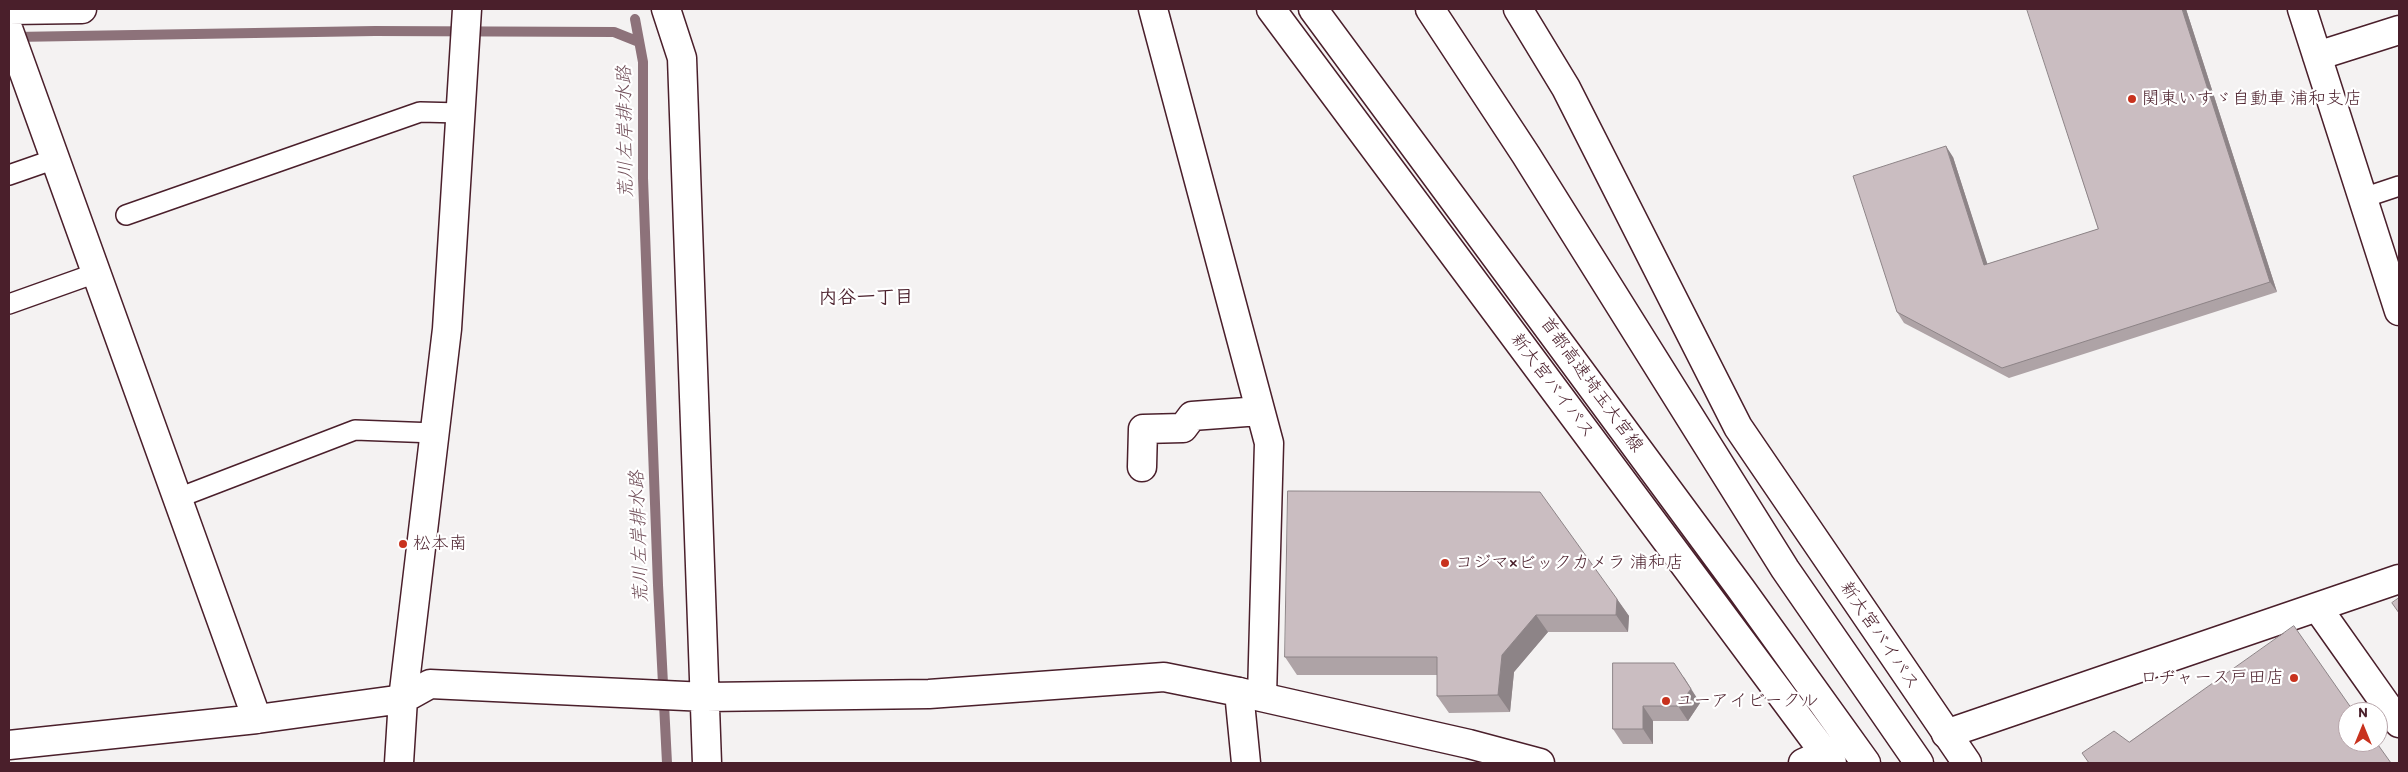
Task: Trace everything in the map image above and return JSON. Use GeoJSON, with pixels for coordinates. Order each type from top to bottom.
{"type":"FeatureCollection","features":[{"type":"Feature","properties":{"kind":"main road"},"geometry":{"type":"LineString","coordinates":[[9,10],[82,9]]}},
{"type":"Feature","properties":{"kind":"main road"},"geometry":{"type":"LineString","coordinates":[[666,9],[682,58],[696,697],[707,763]]}},
{"type":"Feature","properties":{"kind":"main road"},"geometry":{"type":"LineString","coordinates":[[1153,9],[1269,443],[1246,763]]}},
{"type":"Feature","properties":{"kind":"main road","name":"新大宮バイパス"},"geometry":{"type":"LineString","coordinates":[[1271,9],[1820,760]]}},
{"type":"Feature","properties":{"kind":"main road","name":"首都高速埼玉大宮線"},"geometry":{"type":"LineString","coordinates":[[1314,9],[1741,589],[1866,763]]}},
{"type":"Feature","properties":{"kind":"main road"},"geometry":{"type":"LineString","coordinates":[[1430,9],[1526,156],[1785,569],[1919,763]]}},
{"type":"Feature","properties":{"kind":"main road"},"geometry":{"type":"LineString","coordinates":[[1451,9],[1526,156]]}},
{"type":"Feature","properties":{"kind":"main road","name":"新大宮バイパス"},"geometry":{"type":"LineString","coordinates":[[1518,9],[1566,88],[1738,427],[1967,763]]}},
{"type":"Feature","properties":{"kind":"main road"},"geometry":{"type":"LineString","coordinates":[[2302,9],[2399,310]]}},
{"type":"Feature","properties":{"kind":"main road"},"geometry":{"type":"LineString","coordinates":[[399,763],[403,699],[447,330],[467,13]]}},
{"type":"Feature","properties":{"kind":"main road"},"geometry":{"type":"LineString","coordinates":[[2317,56],[2399,30]]}},
{"type":"Feature","properties":{"kind":"main road"},"geometry":{"type":"LineString","coordinates":[[13,42],[257,719]]}},
{"type":"Feature","properties":{"kind":"main road"},"geometry":{"type":"LineString","coordinates":[[1142,467],[1143,429],[1183,428],[1192,416],[1260,411]]}},
{"type":"Feature","properties":{"kind":"main road"},"geometry":{"type":"LineString","coordinates":[[1946,734],[2399,579]]}},
{"type":"Feature","properties":{"kind":"main road"},"geometry":{"type":"LineString","coordinates":[[2317,607],[2399,723]]}},
{"type":"Feature","properties":{"kind":"main road"},"geometry":{"type":"LineString","coordinates":[[9,745],[257,719],[403,699],[430,684],[696,697],[929,694],[1164,677],[1250,694],[1476,753],[1540,763]]}},
{"type":"Feature","properties":{"kind":"lane"},"geometry":{"type":"LineString","coordinates":[[126,215],[420,112],[461,113]]}},
{"type":"Feature","properties":{"kind":"lane"},"geometry":{"type":"LineString","coordinates":[[9,175],[55,160]]}},
{"type":"Feature","properties":{"kind":"lane"},"geometry":{"type":"LineString","coordinates":[[2363,198],[2399,186]]}},
{"type":"Feature","properties":{"kind":"lane"},"geometry":{"type":"LineString","coordinates":[[9,304],[96,273]]}},
{"type":"Feature","properties":{"kind":"lane"},"geometry":{"type":"LineString","coordinates":[[178,498],[355,430],[435,433]]}},
{"type":"Feature","properties":{"kind":"building"},"geometry":{"type":"Polygon","coordinates":[[[2027,9],[2182,9],[2270,282],[2002,368],[1897,312],[1853,176],[1946,146],[1984,265],[2098,229],[2027,9]]]}},
{"type":"Feature","properties":{"kind":"building","name":"コジマ×ビックカメラ 浦和店"},"geometry":{"type":"Polygon","coordinates":[[[1288,491],[1540,492],[1617,599],[1616,615],[1536,615],[1502,655],[1498,695],[1437,696],[1437,657],[1285,657],[1288,491]]]}},
{"type":"Feature","properties":{"kind":"building"},"geometry":{"type":"Polygon","coordinates":[[[2399,598],[2399,613],[2392,603],[2399,598]]]}},
{"type":"Feature","properties":{"kind":"building","name":"ロヂャース戸田店"},"geometry":{"type":"Polygon","coordinates":[[[2294,626],[2347,702],[2338,702],[2338,752],[2383,752],[2391,763],[2089,763],[2082,753],[2114,731],[2129,742],[2294,626]]]}},
{"type":"Feature","properties":{"kind":"building"},"geometry":{"type":"Polygon","coordinates":[[[1613,663],[1674,663],[1691,689],[1678,706],[1643,706],[1643,729],[1613,729],[1613,663]]]}},
{"type":"Feature","properties":{"kind":"waterway","name":"荒川左岸排水路"},"geometry":{"type":"LineString","coordinates":[[635,19],[643,62],[643,178],[658,585],[667,763]]}},
{"type":"Feature","properties":{"kind":"waterway","name":"荒川左岸排水路"},"geometry":{"type":"LineString","coordinates":[[14,37],[375,31],[614,32],[639,42]]}},
{"type":"Feature","properties":{"kind":"place","name":"関東いすゞ自動車 浦和支店"},"geometry":{"type":"Point","coordinates":[2132,99]}},
{"type":"Feature","properties":{"kind":"place","name":"松本南"},"geometry":{"type":"Point","coordinates":[403,544]}},
{"type":"Feature","properties":{"kind":"place","name":"コジマ×ビックカメラ 浦和店"},"geometry":{"type":"Point","coordinates":[1445,563]}},
{"type":"Feature","properties":{"kind":"place","name":"ロヂャース戸田店"},"geometry":{"type":"Point","coordinates":[2294,678]}},
{"type":"Feature","properties":{"kind":"place","name":"ユーアイビークル"},"geometry":{"type":"Point","coordinates":[1666,701]}},
{"type":"Feature","properties":{"kind":"district","name":"内谷一丁目"},"geometry":{"type":"Point","coordinates":[866,298]}}]}
